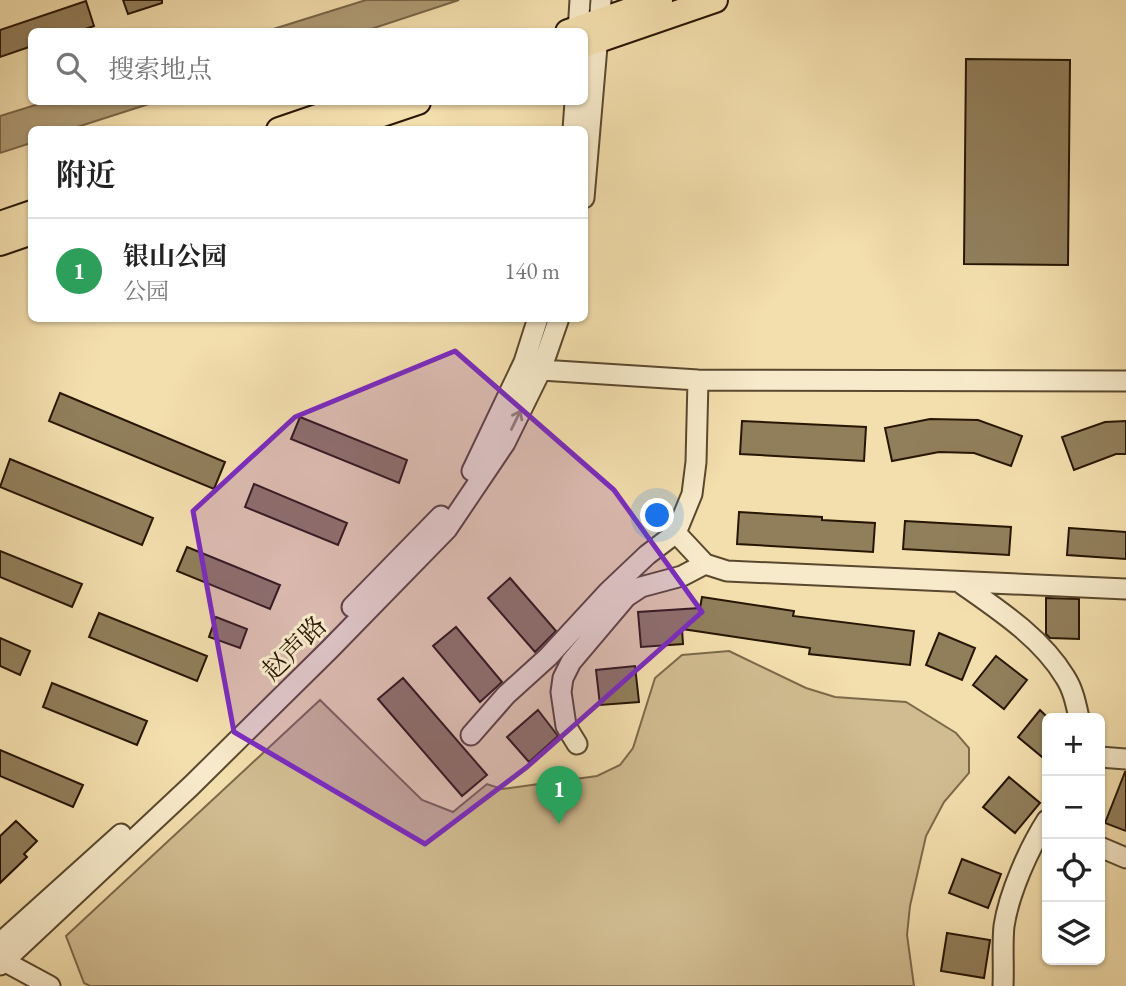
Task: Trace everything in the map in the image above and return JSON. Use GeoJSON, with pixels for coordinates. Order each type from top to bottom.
{"type":"FeatureCollection","features":[{"type":"Feature","properties":{"kind":"main road"},"geometry":{"type":"LineString","coordinates":[[587,28],[660,0]]}},
{"type":"Feature","properties":{"kind":"main road"},"geometry":{"type":"LineString","coordinates":[[587,28],[715,0]]}},
{"type":"Feature","properties":{"kind":"main road"},"geometry":{"type":"LineString","coordinates":[[291,126],[352,105]]}},
{"type":"Feature","properties":{"kind":"main road"},"geometry":{"type":"LineString","coordinates":[[347,126],[409,105]]}},
{"type":"Feature","properties":{"kind":"main road"},"geometry":{"type":"LineString","coordinates":[[0,224],[28,214]]}},
{"type":"Feature","properties":{"kind":"main road"},"geometry":{"type":"LineString","coordinates":[[0,243],[28,233]]}},
{"type":"Feature","properties":{"kind":"street"},"geometry":{"type":"LineString","coordinates":[[580,0],[587,28]]}},
{"type":"Feature","properties":{"kind":"street"},"geometry":{"type":"LineString","coordinates":[[573,126],[575,105]]}},
{"type":"Feature","properties":{"kind":"street"},"geometry":{"type":"LineString","coordinates":[[585,126],[586,105]]}},
{"type":"Feature","properties":{"kind":"street"},"geometry":{"type":"LineString","coordinates":[[50,986],[1,957],[135,821],[250,711],[442,516],[477,464],[524,362],[537,322]]}},
{"type":"Feature","properties":{"kind":"street","name":"赵声路"},"geometry":{"type":"LineString","coordinates":[[1,957],[201,776],[447,529],[505,443],[541,370],[558,322]]}},
{"type":"Feature","properties":{"kind":"street"},"geometry":{"type":"LineString","coordinates":[[541,370],[698,380],[1126,381]]}},
{"type":"Feature","properties":{"kind":"street"},"geometry":{"type":"LineString","coordinates":[[471,735],[506,695],[548,657],[608,592],[647,555],[676,533],[692,494],[696,462],[698,380]]}},
{"type":"Feature","properties":{"kind":"street"},"geometry":{"type":"LineString","coordinates":[[676,533],[705,564],[727,571],[1126,589]]}},
{"type":"Feature","properties":{"kind":"street"},"geometry":{"type":"LineString","coordinates":[[577,744],[566,726],[561,692],[563,678],[571,662],[626,597],[641,587],[682,576],[705,564]]}},
{"type":"Feature","properties":{"kind":"street"},"geometry":{"type":"LineString","coordinates":[[958,581],[1018,626],[1046,653],[1066,677],[1077,713]]}},
{"type":"Feature","properties":{"kind":"street"},"geometry":{"type":"LineString","coordinates":[[1105,757],[1126,759]]}},
{"type":"Feature","properties":{"kind":"street"},"geometry":{"type":"LineString","coordinates":[[1003,986],[1004,926],[1014,891],[1042,828]]}},
{"type":"Feature","properties":{"kind":"street"},"geometry":{"type":"LineString","coordinates":[[1105,849],[1126,858]]}},
{"type":"Feature","properties":{"kind":"highlighted area"},"geometry":{"type":"Polygon","coordinates":[[[455,351],[614,490],[702,612],[527,767],[425,844],[234,732],[193,511],[295,417],[455,351]]]}},
{"type":"Feature","properties":{"kind":"shaded area"},"geometry":{"type":"Polygon","coordinates":[[[366,0],[459,0],[374,28],[277,28],[366,0]]]}},
{"type":"Feature","properties":{"kind":"shaded area"},"geometry":{"type":"Polygon","coordinates":[[[35,105],[146,105],[80,126],[28,126],[28,144],[0,153],[0,116],[35,105]]]}},
{"type":"Feature","properties":{"kind":"shaded area"},"geometry":{"type":"Polygon","coordinates":[[[729,651],[806,688],[835,697],[906,702],[956,733],[969,748],[969,773],[944,802],[926,836],[910,906],[907,935],[914,986],[90,986],[84,983],[66,936],[320,700],[422,800],[453,812],[487,784],[502,789],[597,776],[620,765],[633,748],[655,678],[682,655],[729,651]]]}},
{"type":"Feature","properties":{"kind":"building"},"geometry":{"type":"Polygon","coordinates":[[[123,0],[162,0],[162,3],[128,14],[123,0]]]}},
{"type":"Feature","properties":{"kind":"building"},"geometry":{"type":"Polygon","coordinates":[[[86,1],[94,26],[28,28],[28,47],[0,57],[0,30],[86,1]]]}},
{"type":"Feature","properties":{"kind":"building"},"geometry":{"type":"Polygon","coordinates":[[[966,59],[1070,60],[1068,265],[964,264],[966,59]]]}},
{"type":"Feature","properties":{"kind":"building"},"geometry":{"type":"Polygon","coordinates":[[[60,393],[225,462],[214,489],[49,421],[60,393]]]}},
{"type":"Feature","properties":{"kind":"building"},"geometry":{"type":"Polygon","coordinates":[[[300,417],[407,460],[399,483],[291,439],[300,417]]]}},
{"type":"Feature","properties":{"kind":"building"},"geometry":{"type":"Polygon","coordinates":[[[930,419],[978,420],[1022,436],[1011,466],[974,453],[939,452],[892,461],[885,428],[930,419]]]}},
{"type":"Feature","properties":{"kind":"building"},"geometry":{"type":"Polygon","coordinates":[[[742,421],[866,427],[864,461],[740,454],[742,421]]]}},
{"type":"Feature","properties":{"kind":"building"},"geometry":{"type":"Polygon","coordinates":[[[1126,421],[1126,454],[1116,454],[1074,470],[1062,437],[1105,422],[1126,421]]]}},
{"type":"Feature","properties":{"kind":"building"},"geometry":{"type":"Polygon","coordinates":[[[10,459],[153,518],[142,545],[0,487],[10,459]]]}},
{"type":"Feature","properties":{"kind":"building"},"geometry":{"type":"Polygon","coordinates":[[[254,484],[347,523],[338,545],[245,507],[254,484]]]}},
{"type":"Feature","properties":{"kind":"building"},"geometry":{"type":"Polygon","coordinates":[[[739,512],[875,523],[873,552],[737,544],[739,512]]]}},
{"type":"Feature","properties":{"kind":"building"},"geometry":{"type":"Polygon","coordinates":[[[905,521],[1011,527],[1009,555],[903,549],[905,521]]]}},
{"type":"Feature","properties":{"kind":"building"},"geometry":{"type":"Polygon","coordinates":[[[1069,528],[1126,532],[1126,559],[1067,555],[1069,528]]]}},
{"type":"Feature","properties":{"kind":"building"},"geometry":{"type":"Polygon","coordinates":[[[187,547],[280,585],[270,609],[177,571],[187,547]]]}},
{"type":"Feature","properties":{"kind":"building"},"geometry":{"type":"Polygon","coordinates":[[[0,551],[82,584],[72,607],[0,577],[0,551]]]}},
{"type":"Feature","properties":{"kind":"building"},"geometry":{"type":"Polygon","coordinates":[[[510,578],[556,631],[535,652],[488,598],[510,578]]]}},
{"type":"Feature","properties":{"kind":"building"},"geometry":{"type":"Polygon","coordinates":[[[702,597],[794,611],[793,616],[914,631],[910,665],[809,654],[810,648],[682,629],[683,644],[641,647],[638,612],[700,608],[702,597]]]}},
{"type":"Feature","properties":{"kind":"building"},"geometry":{"type":"Polygon","coordinates":[[[1046,598],[1079,599],[1079,639],[1050,638],[1046,634],[1046,598]]]}},
{"type":"Feature","properties":{"kind":"building"},"geometry":{"type":"Polygon","coordinates":[[[99,613],[207,656],[197,681],[89,637],[99,613]]]}},
{"type":"Feature","properties":{"kind":"building"},"geometry":{"type":"Polygon","coordinates":[[[216,617],[247,629],[240,648],[209,637],[216,617]]]}},
{"type":"Feature","properties":{"kind":"building"},"geometry":{"type":"Polygon","coordinates":[[[456,627],[502,682],[480,702],[433,646],[456,627]]]}},
{"type":"Feature","properties":{"kind":"building"},"geometry":{"type":"Polygon","coordinates":[[[939,633],[975,648],[962,680],[926,665],[939,633]]]}},
{"type":"Feature","properties":{"kind":"building"},"geometry":{"type":"Polygon","coordinates":[[[0,638],[30,651],[20,675],[0,666],[0,638]]]}},
{"type":"Feature","properties":{"kind":"building"},"geometry":{"type":"Polygon","coordinates":[[[996,656],[1027,680],[1004,709],[973,685],[996,656]]]}},
{"type":"Feature","properties":{"kind":"building"},"geometry":{"type":"Polygon","coordinates":[[[635,666],[639,702],[600,705],[596,670],[635,666]]]}},
{"type":"Feature","properties":{"kind":"building"},"geometry":{"type":"Polygon","coordinates":[[[403,678],[487,775],[462,796],[378,699],[403,678]]]}},
{"type":"Feature","properties":{"kind":"building"},"geometry":{"type":"Polygon","coordinates":[[[52,683],[147,721],[137,745],[43,707],[52,683]]]}},
{"type":"Feature","properties":{"kind":"building"},"geometry":{"type":"Polygon","coordinates":[[[538,710],[558,736],[529,762],[507,737],[538,710]]]}},
{"type":"Feature","properties":{"kind":"building"},"geometry":{"type":"Polygon","coordinates":[[[1040,710],[1043,713],[1042,757],[1018,737],[1040,710]]]}},
{"type":"Feature","properties":{"kind":"building"},"geometry":{"type":"Polygon","coordinates":[[[0,750],[83,785],[73,807],[0,776],[0,750]]]}},
{"type":"Feature","properties":{"kind":"building"},"geometry":{"type":"Polygon","coordinates":[[[1125,772],[1126,772],[1126,831],[1105,823],[1125,772]]]}},
{"type":"Feature","properties":{"kind":"building"},"geometry":{"type":"Polygon","coordinates":[[[1009,777],[1040,803],[1015,833],[983,807],[1009,777]]]}},
{"type":"Feature","properties":{"kind":"building"},"geometry":{"type":"Polygon","coordinates":[[[16,821],[37,841],[24,854],[27,857],[0,883],[0,836],[16,821]]]}},
{"type":"Feature","properties":{"kind":"building"},"geometry":{"type":"Polygon","coordinates":[[[962,859],[1001,874],[988,908],[949,893],[962,859]]]}},
{"type":"Feature","properties":{"kind":"building"},"geometry":{"type":"Polygon","coordinates":[[[947,933],[990,940],[984,978],[941,971],[947,933]]]}},
{"type":"Feature","properties":{"kind":"place","name":"银山公园"},"geometry":{"type":"Point","coordinates":[559,824]}}]}
